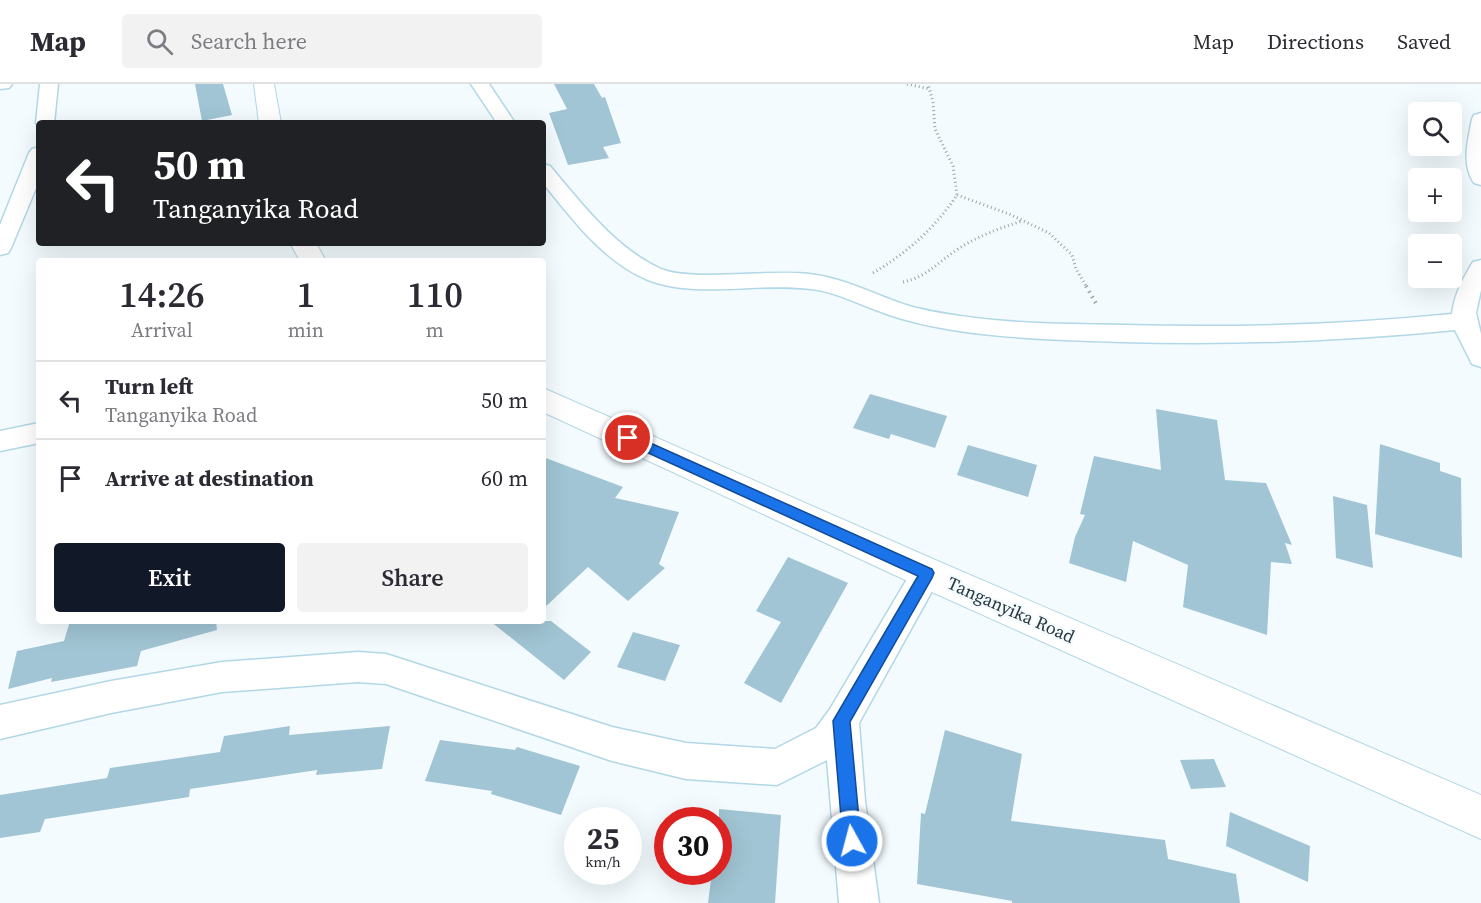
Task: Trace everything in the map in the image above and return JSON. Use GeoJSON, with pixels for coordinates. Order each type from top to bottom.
{"type":"FeatureCollection","features":[{"type":"Feature","properties":{"kind":"street"},"geometry":{"type":"LineString","coordinates":[[45,120],[49,84]]}},
{"type":"Feature","properties":{"kind":"street"},"geometry":{"type":"LineString","coordinates":[[264,84],[270,120]]}},
{"type":"Feature","properties":{"kind":"street"},"geometry":{"type":"LineString","coordinates":[[480,84],[504,120]]}},
{"type":"Feature","properties":{"kind":"street"},"geometry":{"type":"LineString","coordinates":[[1481,119],[1475,155],[1481,180]]}},
{"type":"Feature","properties":{"kind":"street"},"geometry":{"type":"LineString","coordinates":[[0,248],[21,203],[36,161]]}},
{"type":"Feature","properties":{"kind":"street"},"geometry":{"type":"LineString","coordinates":[[546,174],[572,204],[624,256],[658,276],[689,280],[805,280],[843,289],[899,311],[957,323],[1017,331],[1175,336],[1344,333],[1464,321]]}},
{"type":"Feature","properties":{"kind":"street"},"geometry":{"type":"LineString","coordinates":[[1481,267],[1463,310],[1466,333],[1481,358]]}},
{"type":"Feature","properties":{"kind":"street","name":"Tanganyika Road"},"geometry":{"type":"LineString","coordinates":[[546,400],[927,573],[1481,817]]}},
{"type":"Feature","properties":{"kind":"street"},"geometry":{"type":"LineString","coordinates":[[0,441],[36,434]]}},
{"type":"Feature","properties":{"kind":"street"},"geometry":{"type":"LineString","coordinates":[[0,722],[111,697],[222,677],[357,667],[386,669],[488,705],[612,744],[686,761],[777,767],[828,740],[842,721],[927,573]]}},
{"type":"Feature","properties":{"kind":"street"},"geometry":{"type":"LineString","coordinates":[[842,721],[847,801],[859,903]]}},
{"type":"Feature","properties":{"kind":"path"},"geometry":{"type":"LineString","coordinates":[[907,84],[929,89]]}},
{"type":"Feature","properties":{"kind":"path"},"geometry":{"type":"LineString","coordinates":[[843,289],[896,261],[925,238],[957,195],[953,166],[935,129],[935,116],[928,84]]}},
{"type":"Feature","properties":{"kind":"path"},"geometry":{"type":"LineString","coordinates":[[957,195],[1049,233],[1072,255],[1076,269],[1088,292],[1116,333]]}},
{"type":"Feature","properties":{"kind":"path"},"geometry":{"type":"LineString","coordinates":[[900,283],[916,280],[930,273],[955,250],[995,229],[1023,221]]}},
{"type":"Feature","properties":{"kind":"building"},"geometry":{"type":"Polygon","coordinates":[[[195,84],[223,84],[232,115],[202,120],[195,84]]]}},
{"type":"Feature","properties":{"kind":"building"},"geometry":{"type":"Polygon","coordinates":[[[554,84],[594,84],[602,98],[605,97],[621,143],[603,147],[609,158],[568,165],[549,113],[567,109],[554,84]]]}},
{"type":"Feature","properties":{"kind":"building"},"geometry":{"type":"Polygon","coordinates":[[[870,394],[947,416],[935,448],[891,434],[889,439],[853,428],[870,394]]]}},
{"type":"Feature","properties":{"kind":"building"},"geometry":{"type":"Polygon","coordinates":[[[1156,409],[1217,420],[1225,480],[1266,483],[1292,545],[1285,543],[1292,564],[1271,562],[1267,635],[1183,607],[1188,565],[1133,541],[1126,582],[1069,563],[1075,537],[1085,515],[1080,514],[1094,456],[1161,470],[1156,409]]]}},
{"type":"Feature","properties":{"kind":"building"},"geometry":{"type":"Polygon","coordinates":[[[1380,444],[1440,463],[1440,471],[1461,478],[1462,558],[1375,534],[1380,444]]]}},
{"type":"Feature","properties":{"kind":"building"},"geometry":{"type":"Polygon","coordinates":[[[968,445],[1037,465],[1028,497],[957,475],[968,445]]]}},
{"type":"Feature","properties":{"kind":"building"},"geometry":{"type":"Polygon","coordinates":[[[546,458],[623,487],[615,498],[679,512],[659,564],[665,568],[628,601],[588,567],[546,606],[546,458]]]}},
{"type":"Feature","properties":{"kind":"building"},"geometry":{"type":"Polygon","coordinates":[[[1333,496],[1367,505],[1373,568],[1336,558],[1333,496]]]}},
{"type":"Feature","properties":{"kind":"building"},"geometry":{"type":"Polygon","coordinates":[[[788,557],[848,583],[781,703],[744,683],[781,622],[756,611],[788,557]]]}},
{"type":"Feature","properties":{"kind":"building"},"geometry":{"type":"Polygon","coordinates":[[[546,621],[551,621],[591,652],[564,680],[494,624],[546,624],[546,621]]]}},
{"type":"Feature","properties":{"kind":"building"},"geometry":{"type":"Polygon","coordinates":[[[69,624],[216,624],[217,630],[141,651],[137,666],[51,682],[52,678],[8,689],[17,651],[64,641],[69,624]]]}},
{"type":"Feature","properties":{"kind":"building"},"geometry":{"type":"Polygon","coordinates":[[[633,632],[680,645],[665,681],[617,667],[633,632]]]}},
{"type":"Feature","properties":{"kind":"building"},"geometry":{"type":"Polygon","coordinates":[[[290,726],[289,735],[390,726],[382,769],[316,775],[317,770],[190,789],[189,797],[45,819],[40,832],[0,838],[0,795],[107,778],[110,768],[220,752],[224,736],[290,726]]]}},
{"type":"Feature","properties":{"kind":"building"},"geometry":{"type":"Polygon","coordinates":[[[945,730],[1022,754],[1011,821],[1165,840],[1168,859],[1236,874],[1240,903],[1012,903],[1012,901],[917,884],[921,813],[925,814],[945,730]]]}},
{"type":"Feature","properties":{"kind":"building"},"geometry":{"type":"Polygon","coordinates":[[[440,740],[515,750],[517,747],[580,766],[561,815],[491,794],[492,791],[425,781],[440,740]]]}},
{"type":"Feature","properties":{"kind":"building"},"geometry":{"type":"Polygon","coordinates":[[[1214,759],[1226,787],[1191,789],[1180,760],[1214,759]]]}},
{"type":"Feature","properties":{"kind":"building"},"geometry":{"type":"Polygon","coordinates":[[[732,810],[781,815],[775,903],[708,903],[710,885],[732,885],[732,810]]]}},
{"type":"Feature","properties":{"kind":"building"},"geometry":{"type":"Polygon","coordinates":[[[1230,812],[1310,846],[1308,882],[1226,846],[1230,812]]]}},
{"type":"Feature","properties":{"kind":"route"},"geometry":{"type":"LineString","coordinates":[[628,438],[927,573],[842,721],[852,841]]}}]}
